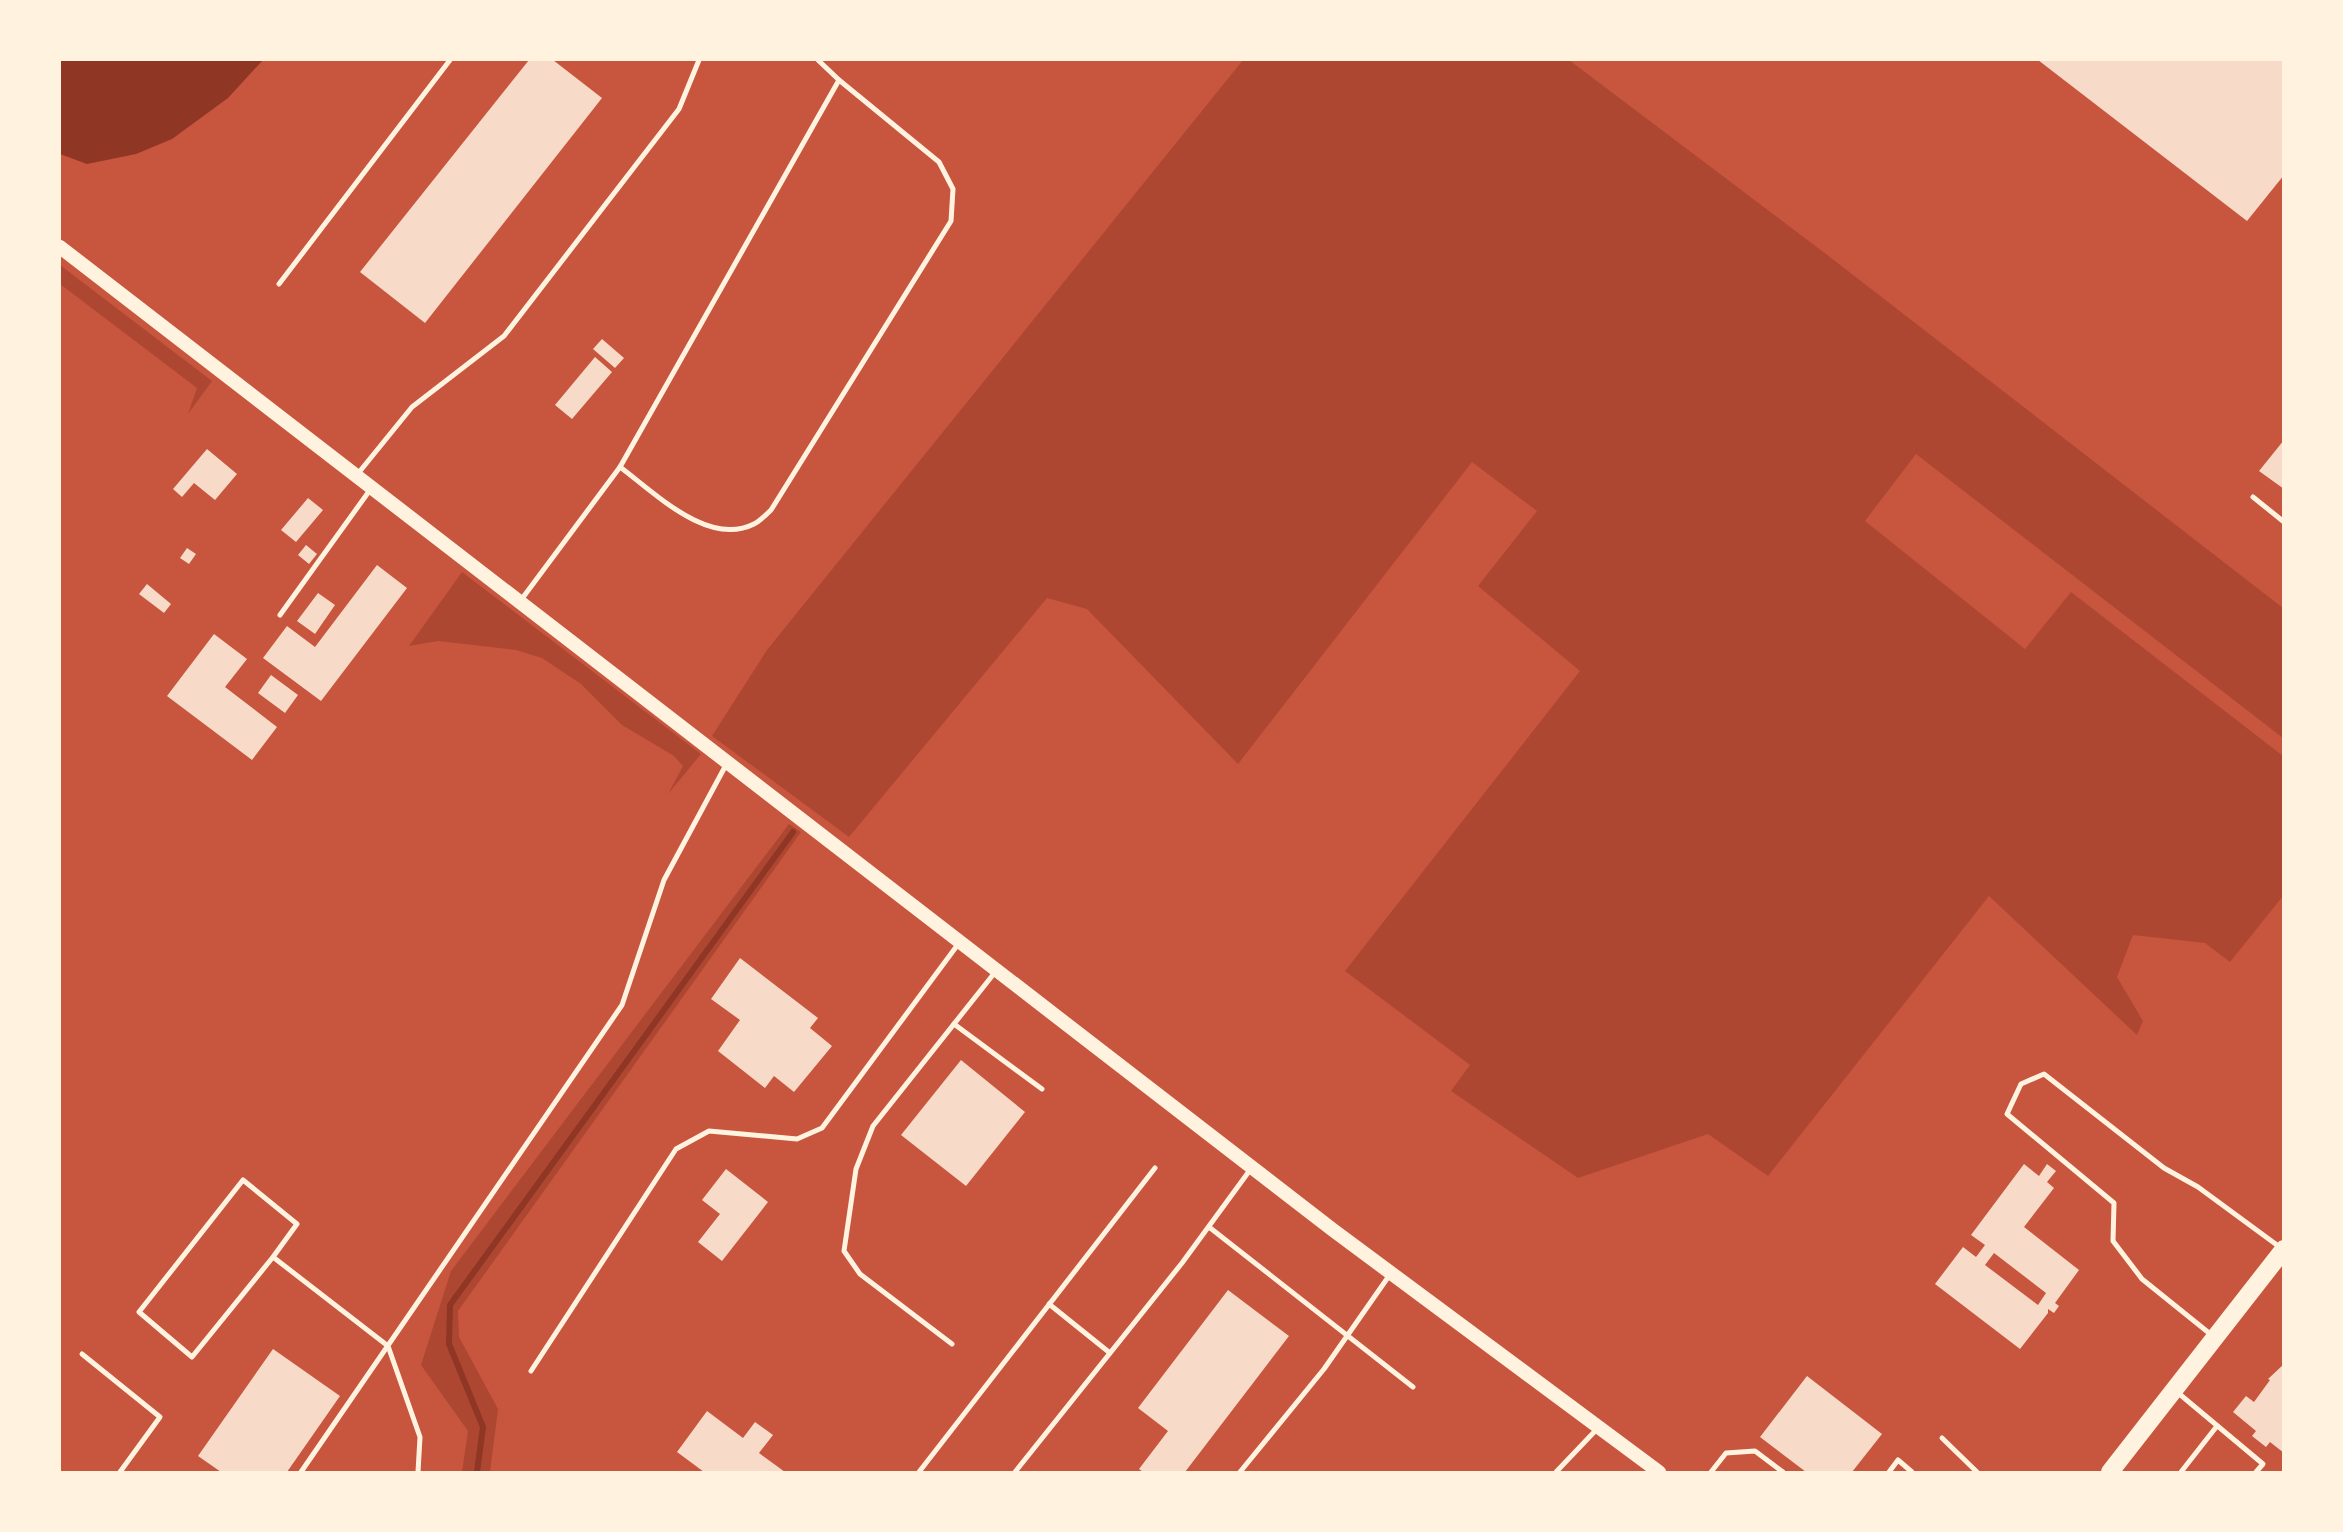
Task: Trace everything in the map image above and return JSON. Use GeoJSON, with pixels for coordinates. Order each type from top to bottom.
{"type":"FeatureCollection","features":[{"type":"Feature","properties":{"kind":"main road"},"geometry":{"type":"LineString","coordinates":[[60,247],[959,943],[1391,1273],[1659,1472]]}},
{"type":"Feature","properties":{"kind":"main road"},"geometry":{"type":"LineString","coordinates":[[2110,1472],[2283,1250]]}},
{"type":"Feature","properties":{"kind":"lane"},"geometry":{"type":"LineString","coordinates":[[279,284],[450,60]]}},
{"type":"Feature","properties":{"kind":"lane"},"geometry":{"type":"LineString","coordinates":[[356,475],[412,407],[504,336],[679,109],[699,60]]}},
{"type":"Feature","properties":{"kind":"lane"},"geometry":{"type":"LineString","coordinates":[[620,467],[688,518],[724,532],[754,524],[771,510],[951,221],[953,188],[939,162],[818,60]]}},
{"type":"Feature","properties":{"kind":"lane"},"geometry":{"type":"LineString","coordinates":[[519,602],[620,467],[839,80]]}},
{"type":"Feature","properties":{"kind":"lane"},"geometry":{"type":"LineString","coordinates":[[280,615],[372,487]]}},
{"type":"Feature","properties":{"kind":"lane"},"geometry":{"type":"LineString","coordinates":[[2253,497],[2284,522]]}},
{"type":"Feature","properties":{"kind":"lane"},"geometry":{"type":"LineString","coordinates":[[301,1472],[622,1005],[664,880],[727,763]]}},
{"type":"Feature","properties":{"kind":"lane"},"geometry":{"type":"LineString","coordinates":[[531,1370],[676,1149],[709,1131],[797,1139],[821,1128],[959,943]]}},
{"type":"Feature","properties":{"kind":"lane"},"geometry":{"type":"LineString","coordinates":[[952,1344],[860,1274],[844,1251],[856,1169],[873,1126],[996,971]]}},
{"type":"Feature","properties":{"kind":"lane"},"geometry":{"type":"LineString","coordinates":[[954,1024],[1042,1089]]}},
{"type":"Feature","properties":{"kind":"lane"},"geometry":{"type":"LineString","coordinates":[[2215,1338],[2142,1279],[2113,1241],[2114,1203],[2007,1114],[2021,1084],[2044,1074],[2164,1168],[2197,1187],[2283,1250]]}},
{"type":"Feature","properties":{"kind":"lane"},"geometry":{"type":"LineString","coordinates":[[1026,1472],[1017,1470],[1209,1227],[1252,1167]]}},
{"type":"Feature","properties":{"kind":"lane"},"geometry":{"type":"LineString","coordinates":[[919,1472],[1155,1168]]}},
{"type":"Feature","properties":{"kind":"lane"},"geometry":{"type":"LineString","coordinates":[[243,1180],[298,1224],[273,1257],[192,1357],[139,1312],[243,1180]]}},
{"type":"Feature","properties":{"kind":"lane"},"geometry":{"type":"LineString","coordinates":[[1209,1227],[1413,1387]]}},
{"type":"Feature","properties":{"kind":"lane"},"geometry":{"type":"LineString","coordinates":[[273,1257],[388,1346],[420,1437],[418,1472]]}},
{"type":"Feature","properties":{"kind":"lane"},"geometry":{"type":"LineString","coordinates":[[1240,1472],[1324,1368],[1391,1273]]}},
{"type":"Feature","properties":{"kind":"lane"},"geometry":{"type":"LineString","coordinates":[[1049,1304],[1110,1353]]}},
{"type":"Feature","properties":{"kind":"lane"},"geometry":{"type":"LineString","coordinates":[[82,1354],[160,1417],[120,1472]]}},
{"type":"Feature","properties":{"kind":"lane"},"geometry":{"type":"LineString","coordinates":[[2175,1390],[2263,1464],[2256,1472]]}},
{"type":"Feature","properties":{"kind":"lane"},"geometry":{"type":"LineString","coordinates":[[2181,1472],[2217,1426]]}},
{"type":"Feature","properties":{"kind":"lane"},"geometry":{"type":"LineString","coordinates":[[1556,1472],[1598,1427]]}},
{"type":"Feature","properties":{"kind":"lane"},"geometry":{"type":"LineString","coordinates":[[1942,1438],[1977,1472]]}},
{"type":"Feature","properties":{"kind":"lane"},"geometry":{"type":"LineString","coordinates":[[1711,1472],[1726,1453],[1755,1451],[1783,1472]]}},
{"type":"Feature","properties":{"kind":"lane"},"geometry":{"type":"LineString","coordinates":[[1889,1472],[1898,1460],[1912,1472]]}},
{"type":"Feature","properties":{"kind":"shaded area"},"geometry":{"type":"Polygon","coordinates":[[[60,60],[263,60],[228,98],[172,139],[136,154],[87,164],[60,154],[60,60]]]}},
{"type":"Feature","properties":{"kind":"shaded area"},"geometry":{"type":"Polygon","coordinates":[[[1243,60],[1569,60],[1826,254],[2283,608],[2283,738],[1916,454],[1865,521],[2025,649],[2071,592],[2283,756],[2283,896],[2230,962],[2205,943],[2133,935],[2117,977],[2143,1021],[2137,1035],[1989,896],[1768,1176],[1708,1134],[1578,1178],[1451,1091],[1470,1065],[1345,971],[1580,671],[1478,586],[1537,511],[1472,462],[1238,764],[1087,609],[1047,598],[849,837],[712,736],[767,650],[1243,60]]]}},
{"type":"Feature","properties":{"kind":"shaded area"},"geometry":{"type":"Polygon","coordinates":[[[60,265],[212,381],[188,414],[197,388],[60,284],[60,265]]]}},
{"type":"Feature","properties":{"kind":"shaded area"},"geometry":{"type":"Polygon","coordinates":[[[462,572],[701,754],[668,794],[683,766],[674,756],[622,725],[581,684],[542,658],[516,650],[438,641],[409,646],[462,572]]]}},
{"type":"Feature","properties":{"kind":"shaded area"},"geometry":{"type":"Polygon","coordinates":[[[789,824],[801,832],[458,1311],[459,1337],[498,1409],[490,1472],[462,1472],[468,1431],[421,1365],[451,1271],[789,824]]]}},
{"type":"Feature","properties":{"kind":"building"},"geometry":{"type":"Polygon","coordinates":[[[529,60],[553,60],[602,98],[425,323],[360,272],[529,60]]]}},
{"type":"Feature","properties":{"kind":"building"},"geometry":{"type":"Polygon","coordinates":[[[2038,60],[2284,60],[2284,175],[2247,221],[2038,60]]]}},
{"type":"Feature","properties":{"kind":"building"},"geometry":{"type":"Polygon","coordinates":[[[602,339],[624,358],[615,368],[593,349],[602,339]]]}},
{"type":"Feature","properties":{"kind":"building"},"geometry":{"type":"Polygon","coordinates":[[[595,357],[612,372],[572,419],[555,405],[595,357]]]}},
{"type":"Feature","properties":{"kind":"building"},"geometry":{"type":"Polygon","coordinates":[[[2284,440],[2284,489],[2259,471],[2284,440]]]}},
{"type":"Feature","properties":{"kind":"building"},"geometry":{"type":"Polygon","coordinates":[[[207,449],[237,474],[215,500],[194,483],[182,497],[173,489],[207,449]]]}},
{"type":"Feature","properties":{"kind":"building"},"geometry":{"type":"Polygon","coordinates":[[[308,498],[323,510],[296,542],[281,530],[308,498]]]}},
{"type":"Feature","properties":{"kind":"building"},"geometry":{"type":"Polygon","coordinates":[[[306,545],[317,554],[309,564],[298,555],[306,545]]]}},
{"type":"Feature","properties":{"kind":"building"},"geometry":{"type":"Polygon","coordinates":[[[187,548],[196,554],[189,564],[180,558],[187,548]]]}},
{"type":"Feature","properties":{"kind":"building"},"geometry":{"type":"Polygon","coordinates":[[[377,565],[407,588],[321,701],[263,658],[287,626],[315,647],[377,565]]]}},
{"type":"Feature","properties":{"kind":"building"},"geometry":{"type":"Polygon","coordinates":[[[147,584],[171,604],[164,613],[139,594],[147,584]]]}},
{"type":"Feature","properties":{"kind":"building"},"geometry":{"type":"Polygon","coordinates":[[[318,593],[335,605],[315,634],[297,621],[318,593]]]}},
{"type":"Feature","properties":{"kind":"building"},"geometry":{"type":"Polygon","coordinates":[[[214,634],[247,659],[225,687],[277,727],[252,760],[167,696],[214,634]]]}},
{"type":"Feature","properties":{"kind":"building"},"geometry":{"type":"Polygon","coordinates":[[[271,675],[298,695],[285,713],[258,693],[271,675]]]}},
{"type":"Feature","properties":{"kind":"building"},"geometry":{"type":"Polygon","coordinates":[[[740,958],[818,1018],[810,1028],[832,1046],[794,1092],[774,1076],[765,1088],[718,1051],[740,1020],[711,999],[740,958]]]}},
{"type":"Feature","properties":{"kind":"building"},"geometry":{"type":"Polygon","coordinates":[[[961,1060],[1025,1112],[966,1186],[901,1135],[961,1060]]]}},
{"type":"Feature","properties":{"kind":"building"},"geometry":{"type":"Polygon","coordinates":[[[2024,1164],[2039,1176],[2047,1164],[2056,1171],[2047,1182],[2054,1188],[2024,1227],[2079,1270],[2055,1303],[2059,1306],[2054,1313],[2048,1309],[2048,1313],[2020,1349],[1935,1284],[1963,1247],[1976,1257],[1985,1245],[1971,1235],[2024,1164]],[[1994,1253],[1985,1265],[2038,1305],[2046,1293],[1994,1253]]]}},
{"type":"Feature","properties":{"kind":"building"},"geometry":{"type":"Polygon","coordinates":[[[726,1169],[768,1202],[722,1261],[698,1242],[720,1214],[702,1200],[726,1169]]]}},
{"type":"Feature","properties":{"kind":"building"},"geometry":{"type":"Polygon","coordinates":[[[1228,1290],[1289,1336],[1185,1472],[1143,1472],[1139,1469],[1168,1431],[1138,1408],[1228,1290]]]}},
{"type":"Feature","properties":{"kind":"building"},"geometry":{"type":"Polygon","coordinates":[[[273,1349],[340,1396],[287,1472],[221,1472],[198,1456],[273,1349]]]}},
{"type":"Feature","properties":{"kind":"building"},"geometry":{"type":"Polygon","coordinates":[[[2284,1364],[2284,1453],[2270,1442],[2266,1447],[2252,1436],[2256,1431],[2233,1412],[2246,1396],[2254,1402],[2270,1380],[2268,1379],[2284,1364]]]}},
{"type":"Feature","properties":{"kind":"building"},"geometry":{"type":"Polygon","coordinates":[[[1807,1376],[1882,1434],[1852,1472],[1806,1472],[1760,1437],[1807,1376]]]}},
{"type":"Feature","properties":{"kind":"building"},"geometry":{"type":"Polygon","coordinates":[[[707,1411],[743,1438],[755,1422],[773,1435],[759,1453],[785,1472],[704,1472],[677,1452],[707,1411]]]}},
{"type":"Feature","properties":{"kind":"waterway"},"geometry":{"type":"LineString","coordinates":[[477,1472],[483,1427],[449,1344],[450,1305],[793,832]]}}]}
